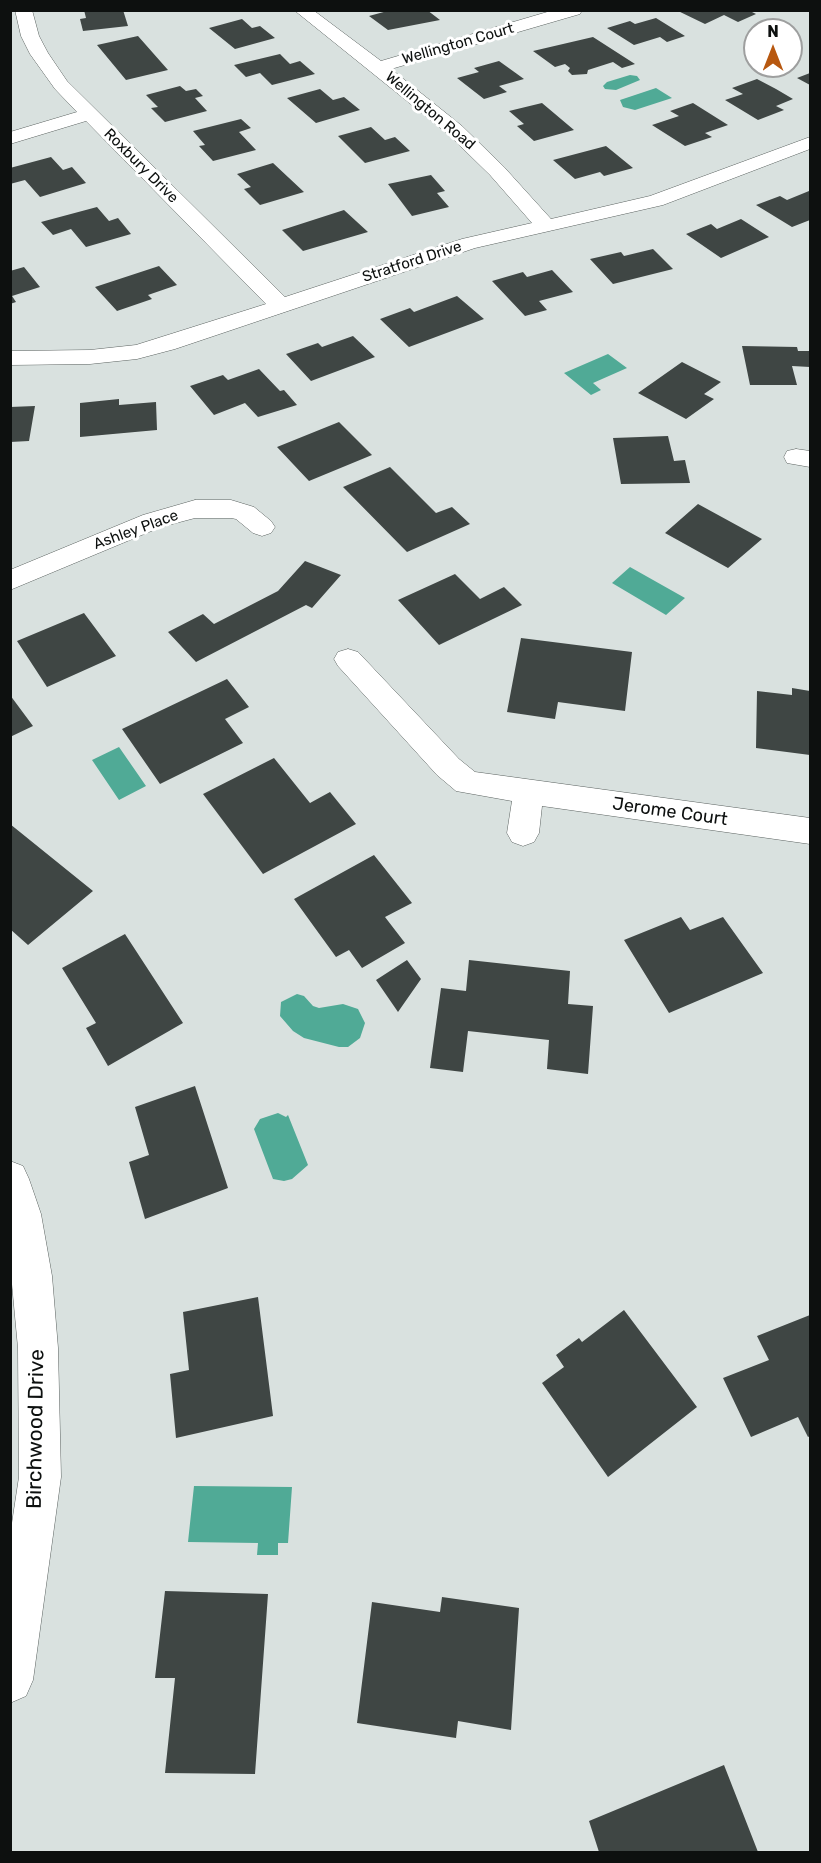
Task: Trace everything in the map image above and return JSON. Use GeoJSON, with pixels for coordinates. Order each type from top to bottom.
{"type":"FeatureCollection","features":[{"type":"Feature","properties":{"kind":"street","name":"Roxbury Drive"},"geometry":{"type":"LineString","coordinates":[[23,10],[30,36],[39,54],[61,85],[280,306]]}},
{"type":"Feature","properties":{"kind":"street","name":"Wellington Road"},"geometry":{"type":"LineString","coordinates":[[302,10],[433,110],[476,149],[546,226]]}},
{"type":"Feature","properties":{"kind":"street","name":"Wellington Court"},"geometry":{"type":"LineString","coordinates":[[378,67],[574,10]]}},
{"type":"Feature","properties":{"kind":"street"},"geometry":{"type":"LineString","coordinates":[[10,138],[90,114]]}},
{"type":"Feature","properties":{"kind":"street","name":"Stratford Drive"},"geometry":{"type":"LineString","coordinates":[[10,358],[90,357],[137,351],[206,332],[440,252],[488,238],[656,201],[808,146]]}},
{"type":"Feature","properties":{"kind":"street","name":"Ashley Place"},"geometry":{"type":"LineString","coordinates":[[10,581],[152,521],[195,509],[231,509],[245,513],[262,527]]}},
{"type":"Feature","properties":{"kind":"street","name":"Jerome Court"},"geometry":{"type":"LineString","coordinates":[[348,659],[448,767],[467,783],[810,831]]}},
{"type":"Feature","properties":{"kind":"street"},"geometry":{"type":"LineString","coordinates":[[523,833],[529,793]]}},
{"type":"Feature","properties":{"kind":"street","name":"Birchwood Drive"},"geometry":{"type":"LineString","coordinates":[[10,1179],[21,1214],[32,1276],[38,1348],[40,1477],[10,1680]]}},
{"type":"Feature","properties":{"kind":"shaded area"},"geometry":{"type":"Polygon","coordinates":[[[630,75],[637,76],[640,80],[616,90],[605,89],[603,86],[607,82],[630,75]]]}},
{"type":"Feature","properties":{"kind":"shaded area"},"geometry":{"type":"Polygon","coordinates":[[[656,88],[672,98],[635,110],[623,107],[620,100],[656,88]]]}},
{"type":"Feature","properties":{"kind":"shaded area"},"geometry":{"type":"Polygon","coordinates":[[[608,354],[627,368],[593,383],[601,390],[591,395],[564,373],[608,354]]]}},
{"type":"Feature","properties":{"kind":"shaded area"},"geometry":{"type":"Polygon","coordinates":[[[630,567],[685,598],[666,615],[612,583],[630,567]]]}},
{"type":"Feature","properties":{"kind":"shaded area"},"geometry":{"type":"Polygon","coordinates":[[[119,747],[146,786],[119,800],[92,760],[119,747]]]}},
{"type":"Feature","properties":{"kind":"shaded area"},"geometry":{"type":"Polygon","coordinates":[[[297,994],[304,996],[313,1006],[319,1008],[343,1004],[358,1009],[365,1023],[360,1038],[348,1047],[339,1047],[304,1038],[293,1031],[280,1016],[281,1002],[297,994]]]}},
{"type":"Feature","properties":{"kind":"shaded area"},"geometry":{"type":"Polygon","coordinates":[[[278,1113],[286,1117],[288,1115],[308,1165],[292,1179],[284,1181],[273,1179],[254,1129],[260,1119],[278,1113]]]}},
{"type":"Feature","properties":{"kind":"shaded area"},"geometry":{"type":"Polygon","coordinates":[[[194,1486],[292,1487],[288,1543],[278,1543],[278,1555],[257,1555],[258,1543],[188,1542],[194,1486]]]}},
{"type":"Feature","properties":{"kind":"building"},"geometry":{"type":"Polygon","coordinates":[[[84,10],[123,10],[128,26],[83,31],[80,19],[86,18],[84,10]]]}},
{"type":"Feature","properties":{"kind":"building"},"geometry":{"type":"Polygon","coordinates":[[[391,10],[427,10],[440,20],[388,30],[369,16],[391,10]]]}},
{"type":"Feature","properties":{"kind":"building"},"geometry":{"type":"Polygon","coordinates":[[[676,10],[748,10],[756,14],[738,22],[724,15],[705,24],[676,10]]]}},
{"type":"Feature","properties":{"kind":"building"},"geometry":{"type":"Polygon","coordinates":[[[656,18],[685,36],[667,42],[660,37],[634,45],[607,28],[630,21],[635,24],[656,18]]]}},
{"type":"Feature","properties":{"kind":"building"},"geometry":{"type":"Polygon","coordinates":[[[242,19],[252,28],[260,26],[275,38],[235,49],[209,28],[242,19]]]}},
{"type":"Feature","properties":{"kind":"building"},"geometry":{"type":"Polygon","coordinates":[[[138,36],[168,70],[126,80],[97,45],[138,36]]]}},
{"type":"Feature","properties":{"kind":"building"},"geometry":{"type":"Polygon","coordinates":[[[593,37],[635,64],[622,68],[613,62],[588,70],[587,74],[572,75],[568,71],[570,68],[565,64],[555,67],[533,51],[593,37]]]}},
{"type":"Feature","properties":{"kind":"building"},"geometry":{"type":"Polygon","coordinates":[[[280,54],[290,64],[300,61],[315,74],[272,85],[260,73],[246,77],[234,65],[280,54]]]}},
{"type":"Feature","properties":{"kind":"building"},"geometry":{"type":"Polygon","coordinates":[[[499,61],[524,79],[499,86],[507,92],[484,99],[457,78],[479,72],[474,68],[499,61]]]}},
{"type":"Feature","properties":{"kind":"building"},"geometry":{"type":"Polygon","coordinates":[[[810,73],[810,85],[797,78],[803,78],[803,76],[810,73]]]}},
{"type":"Feature","properties":{"kind":"building"},"geometry":{"type":"Polygon","coordinates":[[[757,79],[793,99],[776,106],[784,110],[758,120],[725,100],[743,94],[732,88],[757,79]]]}},
{"type":"Feature","properties":{"kind":"building"},"geometry":{"type":"Polygon","coordinates":[[[180,86],[186,91],[196,89],[203,96],[195,98],[207,111],[165,122],[151,108],[158,107],[146,95],[180,86]]]}},
{"type":"Feature","properties":{"kind":"building"},"geometry":{"type":"Polygon","coordinates":[[[320,89],[333,100],[344,97],[360,110],[316,123],[287,98],[320,89]]]}},
{"type":"Feature","properties":{"kind":"building"},"geometry":{"type":"Polygon","coordinates":[[[542,103],[574,130],[534,141],[517,126],[524,124],[509,111],[542,103]]]}},
{"type":"Feature","properties":{"kind":"building"},"geometry":{"type":"Polygon","coordinates":[[[693,103],[728,125],[705,133],[712,137],[685,146],[652,125],[679,116],[670,111],[693,103]]]}},
{"type":"Feature","properties":{"kind":"building"},"geometry":{"type":"Polygon","coordinates":[[[241,119],[251,128],[239,132],[256,150],[213,161],[199,146],[205,145],[193,131],[241,119]]]}},
{"type":"Feature","properties":{"kind":"building"},"geometry":{"type":"Polygon","coordinates":[[[371,127],[385,140],[395,137],[410,151],[365,163],[338,136],[371,127]]]}},
{"type":"Feature","properties":{"kind":"building"},"geometry":{"type":"Polygon","coordinates":[[[606,146],[633,168],[604,176],[600,172],[575,179],[553,160],[606,146]]]}},
{"type":"Feature","properties":{"kind":"building"},"geometry":{"type":"Polygon","coordinates":[[[51,157],[63,170],[72,167],[86,183],[40,197],[25,180],[10,184],[10,168],[51,157]]]}},
{"type":"Feature","properties":{"kind":"building"},"geometry":{"type":"Polygon","coordinates":[[[273,163],[304,192],[260,205],[244,189],[251,187],[237,174],[273,163]]]}},
{"type":"Feature","properties":{"kind":"building"},"geometry":{"type":"Polygon","coordinates":[[[431,175],[445,191],[437,193],[449,207],[412,216],[388,184],[431,175]]]}},
{"type":"Feature","properties":{"kind":"building"},"geometry":{"type":"Polygon","coordinates":[[[809,191],[810,220],[792,227],[756,205],[780,196],[787,200],[809,191]]]}},
{"type":"Feature","properties":{"kind":"building"},"geometry":{"type":"Polygon","coordinates":[[[97,207],[109,221],[118,218],[131,234],[86,247],[71,229],[53,235],[41,222],[97,207]]]}},
{"type":"Feature","properties":{"kind":"building"},"geometry":{"type":"Polygon","coordinates":[[[344,210],[368,232],[303,251],[282,230],[344,210]]]}},
{"type":"Feature","properties":{"kind":"building"},"geometry":{"type":"Polygon","coordinates":[[[741,219],[769,237],[721,258],[686,234],[711,224],[717,229],[741,219]]]}},
{"type":"Feature","properties":{"kind":"building"},"geometry":{"type":"Polygon","coordinates":[[[653,249],[673,269],[613,284],[590,259],[621,252],[624,256],[653,249]]]}},
{"type":"Feature","properties":{"kind":"building"},"geometry":{"type":"Polygon","coordinates":[[[159,266],[177,285],[148,295],[152,299],[117,311],[95,287],[159,266]]]}},
{"type":"Feature","properties":{"kind":"building"},"geometry":{"type":"Polygon","coordinates":[[[24,267],[40,287],[12,296],[16,302],[10,304],[10,271],[24,267]]]}},
{"type":"Feature","properties":{"kind":"building"},"geometry":{"type":"Polygon","coordinates":[[[552,270],[573,292],[539,301],[547,310],[525,316],[492,281],[523,272],[527,277],[552,270]]]}},
{"type":"Feature","properties":{"kind":"building"},"geometry":{"type":"Polygon","coordinates":[[[457,296],[484,319],[409,347],[380,319],[410,308],[414,312],[457,296]]]}},
{"type":"Feature","properties":{"kind":"building"},"geometry":{"type":"Polygon","coordinates":[[[353,336],[375,357],[311,381],[286,354],[318,343],[322,347],[353,336]]]}},
{"type":"Feature","properties":{"kind":"building"},"geometry":{"type":"Polygon","coordinates":[[[742,346],[797,347],[798,351],[810,351],[810,367],[792,366],[797,385],[750,385],[742,346]]]}},
{"type":"Feature","properties":{"kind":"building"},"geometry":{"type":"Polygon","coordinates":[[[682,362],[721,382],[704,394],[714,399],[686,419],[638,393],[682,362]]]}},
{"type":"Feature","properties":{"kind":"building"},"geometry":{"type":"Polygon","coordinates":[[[259,369],[280,391],[284,390],[297,405],[258,417],[245,403],[214,415],[190,386],[223,375],[228,380],[259,369]]]}},
{"type":"Feature","properties":{"kind":"building"},"geometry":{"type":"Polygon","coordinates":[[[119,399],[119,405],[156,402],[157,430],[80,437],[80,403],[119,399]]]}},
{"type":"Feature","properties":{"kind":"building"},"geometry":{"type":"Polygon","coordinates":[[[35,406],[29,441],[10,442],[10,407],[35,406]]]}},
{"type":"Feature","properties":{"kind":"building"},"geometry":{"type":"Polygon","coordinates":[[[339,422],[372,455],[309,481],[277,447],[339,422]]]}},
{"type":"Feature","properties":{"kind":"building"},"geometry":{"type":"Polygon","coordinates":[[[668,436],[674,461],[685,460],[690,483],[621,484],[613,438],[668,436]]]}},
{"type":"Feature","properties":{"kind":"building"},"geometry":{"type":"Polygon","coordinates":[[[390,467],[436,513],[452,507],[470,524],[407,552],[343,487],[390,467]]]}},
{"type":"Feature","properties":{"kind":"building"},"geometry":{"type":"Polygon","coordinates":[[[698,504],[762,539],[728,568],[665,533],[698,504]]]}},
{"type":"Feature","properties":{"kind":"building"},"geometry":{"type":"Polygon","coordinates":[[[305,561],[341,575],[312,608],[306,605],[196,662],[168,632],[203,614],[214,624],[278,591],[305,561]]]}},
{"type":"Feature","properties":{"kind":"building"},"geometry":{"type":"Polygon","coordinates":[[[455,574],[480,599],[504,587],[522,605],[439,645],[398,600],[455,574]]]}},
{"type":"Feature","properties":{"kind":"building"},"geometry":{"type":"Polygon","coordinates":[[[84,613],[116,656],[47,687],[17,641],[84,613]]]}},
{"type":"Feature","properties":{"kind":"building"},"geometry":{"type":"Polygon","coordinates":[[[521,638],[632,652],[625,711],[558,702],[555,719],[507,712],[521,638]]]}},
{"type":"Feature","properties":{"kind":"building"},"geometry":{"type":"Polygon","coordinates":[[[227,679],[249,707],[225,719],[243,743],[160,784],[122,729],[227,679]]]}},
{"type":"Feature","properties":{"kind":"building"},"geometry":{"type":"Polygon","coordinates":[[[792,688],[810,691],[810,755],[756,748],[757,691],[792,695],[792,688]]]}},
{"type":"Feature","properties":{"kind":"building"},"geometry":{"type":"Polygon","coordinates":[[[10,695],[33,726],[10,737],[10,695]]]}},
{"type":"Feature","properties":{"kind":"building"},"geometry":{"type":"Polygon","coordinates":[[[274,758],[310,803],[330,792],[356,824],[263,874],[203,794],[274,758]]]}},
{"type":"Feature","properties":{"kind":"building"},"geometry":{"type":"Polygon","coordinates":[[[10,824],[93,891],[28,945],[10,929],[10,824]]]}},
{"type":"Feature","properties":{"kind":"building"},"geometry":{"type":"Polygon","coordinates":[[[374,855],[412,903],[385,917],[405,943],[362,968],[349,950],[336,957],[294,899],[374,855]]]}},
{"type":"Feature","properties":{"kind":"building"},"geometry":{"type":"Polygon","coordinates":[[[681,917],[690,930],[723,917],[763,973],[669,1013],[624,940],[681,917]]]}},
{"type":"Feature","properties":{"kind":"building"},"geometry":{"type":"Polygon","coordinates":[[[125,934],[183,1023],[108,1066],[86,1028],[96,1023],[62,968],[125,934]]]}},
{"type":"Feature","properties":{"kind":"building"},"geometry":{"type":"Polygon","coordinates":[[[407,960],[421,979],[398,1012],[376,980],[407,960]]]}},
{"type":"Feature","properties":{"kind":"building"},"geometry":{"type":"Polygon","coordinates":[[[469,960],[570,971],[568,1004],[593,1006],[588,1074],[547,1069],[549,1040],[468,1031],[463,1072],[430,1068],[441,988],[466,991],[469,960]]]}},
{"type":"Feature","properties":{"kind":"building"},"geometry":{"type":"Polygon","coordinates":[[[195,1086],[228,1188],[145,1219],[129,1162],[149,1155],[135,1107],[195,1086]]]}},
{"type":"Feature","properties":{"kind":"building"},"geometry":{"type":"Polygon","coordinates":[[[258,1297],[273,1416],[176,1438],[170,1374],[189,1370],[183,1312],[258,1297]]]}},
{"type":"Feature","properties":{"kind":"building"},"geometry":{"type":"Polygon","coordinates":[[[624,1310],[697,1407],[608,1477],[542,1383],[564,1367],[556,1355],[579,1338],[582,1342],[624,1310]]]}},
{"type":"Feature","properties":{"kind":"building"},"geometry":{"type":"Polygon","coordinates":[[[810,1315],[810,1436],[808,1437],[798,1417],[751,1437],[723,1378],[769,1360],[757,1336],[810,1315]]]}},
{"type":"Feature","properties":{"kind":"building"},"geometry":{"type":"Polygon","coordinates":[[[165,1591],[268,1594],[255,1774],[165,1773],[175,1678],[155,1678],[165,1591]]]}},
{"type":"Feature","properties":{"kind":"building"},"geometry":{"type":"Polygon","coordinates":[[[442,1597],[519,1608],[511,1730],[458,1721],[456,1738],[357,1723],[372,1602],[440,1612],[442,1597]]]}},
{"type":"Feature","properties":{"kind":"building"},"geometry":{"type":"Polygon","coordinates":[[[724,1765],[758,1852],[599,1852],[589,1821],[724,1765]]]}}]}
